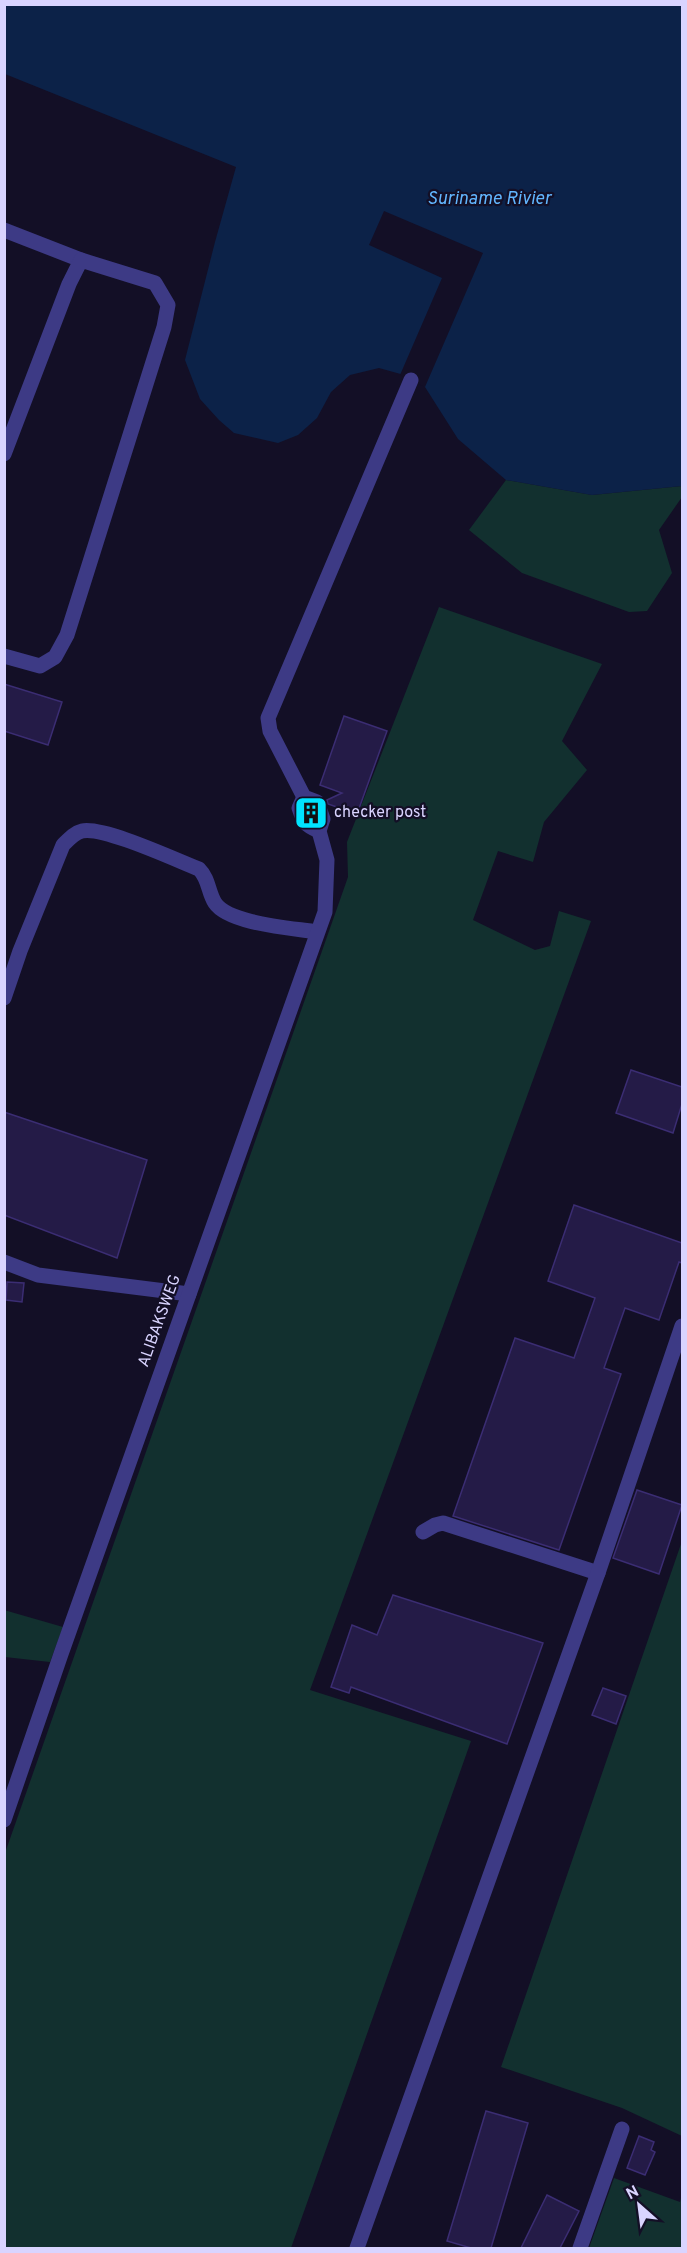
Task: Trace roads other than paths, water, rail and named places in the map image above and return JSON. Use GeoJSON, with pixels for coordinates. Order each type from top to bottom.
{"type":"FeatureCollection","features":[{"type":"Feature","properties":{"kind":"street"},"geometry":{"type":"LineString","coordinates":[[4,230],[81,260],[155,283],[168,305],[164,327],[67,635],[55,657],[40,666],[4,656]]}},
{"type":"Feature","properties":{"kind":"street"},"geometry":{"type":"LineString","coordinates":[[4,454],[69,284],[81,260]]}},
{"type":"Feature","properties":{"kind":"street"},"geometry":{"type":"LineString","coordinates":[[320,831],[306,826],[299,808],[304,797],[270,731],[268,718],[411,380]]}},
{"type":"Feature","properties":{"kind":"street","name":"ALIBAKSWEG"},"geometry":{"type":"LineString","coordinates":[[4,1820],[325,912],[327,860],[320,831],[323,819],[317,802],[304,797]]}},
{"type":"Feature","properties":{"kind":"street"},"geometry":{"type":"LineString","coordinates":[[4,998],[20,951],[63,845],[72,836],[83,831],[105,833],[199,869],[206,876],[215,903],[226,913],[250,921],[317,932]]}},
{"type":"Feature","properties":{"kind":"street"},"geometry":{"type":"LineString","coordinates":[[4,1262],[38,1275],[189,1294]]}},
{"type":"Feature","properties":{"kind":"street"},"geometry":{"type":"LineString","coordinates":[[357,2248],[598,1573],[682,1326]]}},
{"type":"Feature","properties":{"kind":"street"},"geometry":{"type":"LineString","coordinates":[[423,1532],[443,1523],[598,1573]]}},
{"type":"Feature","properties":{"kind":"street"},"geometry":{"type":"LineString","coordinates":[[580,2248],[622,2129]]}},
{"type":"Feature","properties":{"kind":"water","name":"Suriname Rivier"},"geometry":{"type":"Polygon","coordinates":[[[4,5],[682,5],[682,486],[592,495],[506,480],[458,439],[425,387],[415,378],[379,368],[350,375],[331,392],[317,418],[298,435],[278,443],[234,433],[200,399],[185,360],[236,167],[5,74],[4,5]]]}},
{"type":"Feature","properties":{"kind":"place","name":"checker post"},"geometry":{"type":"Point","coordinates":[311,813]}}]}
